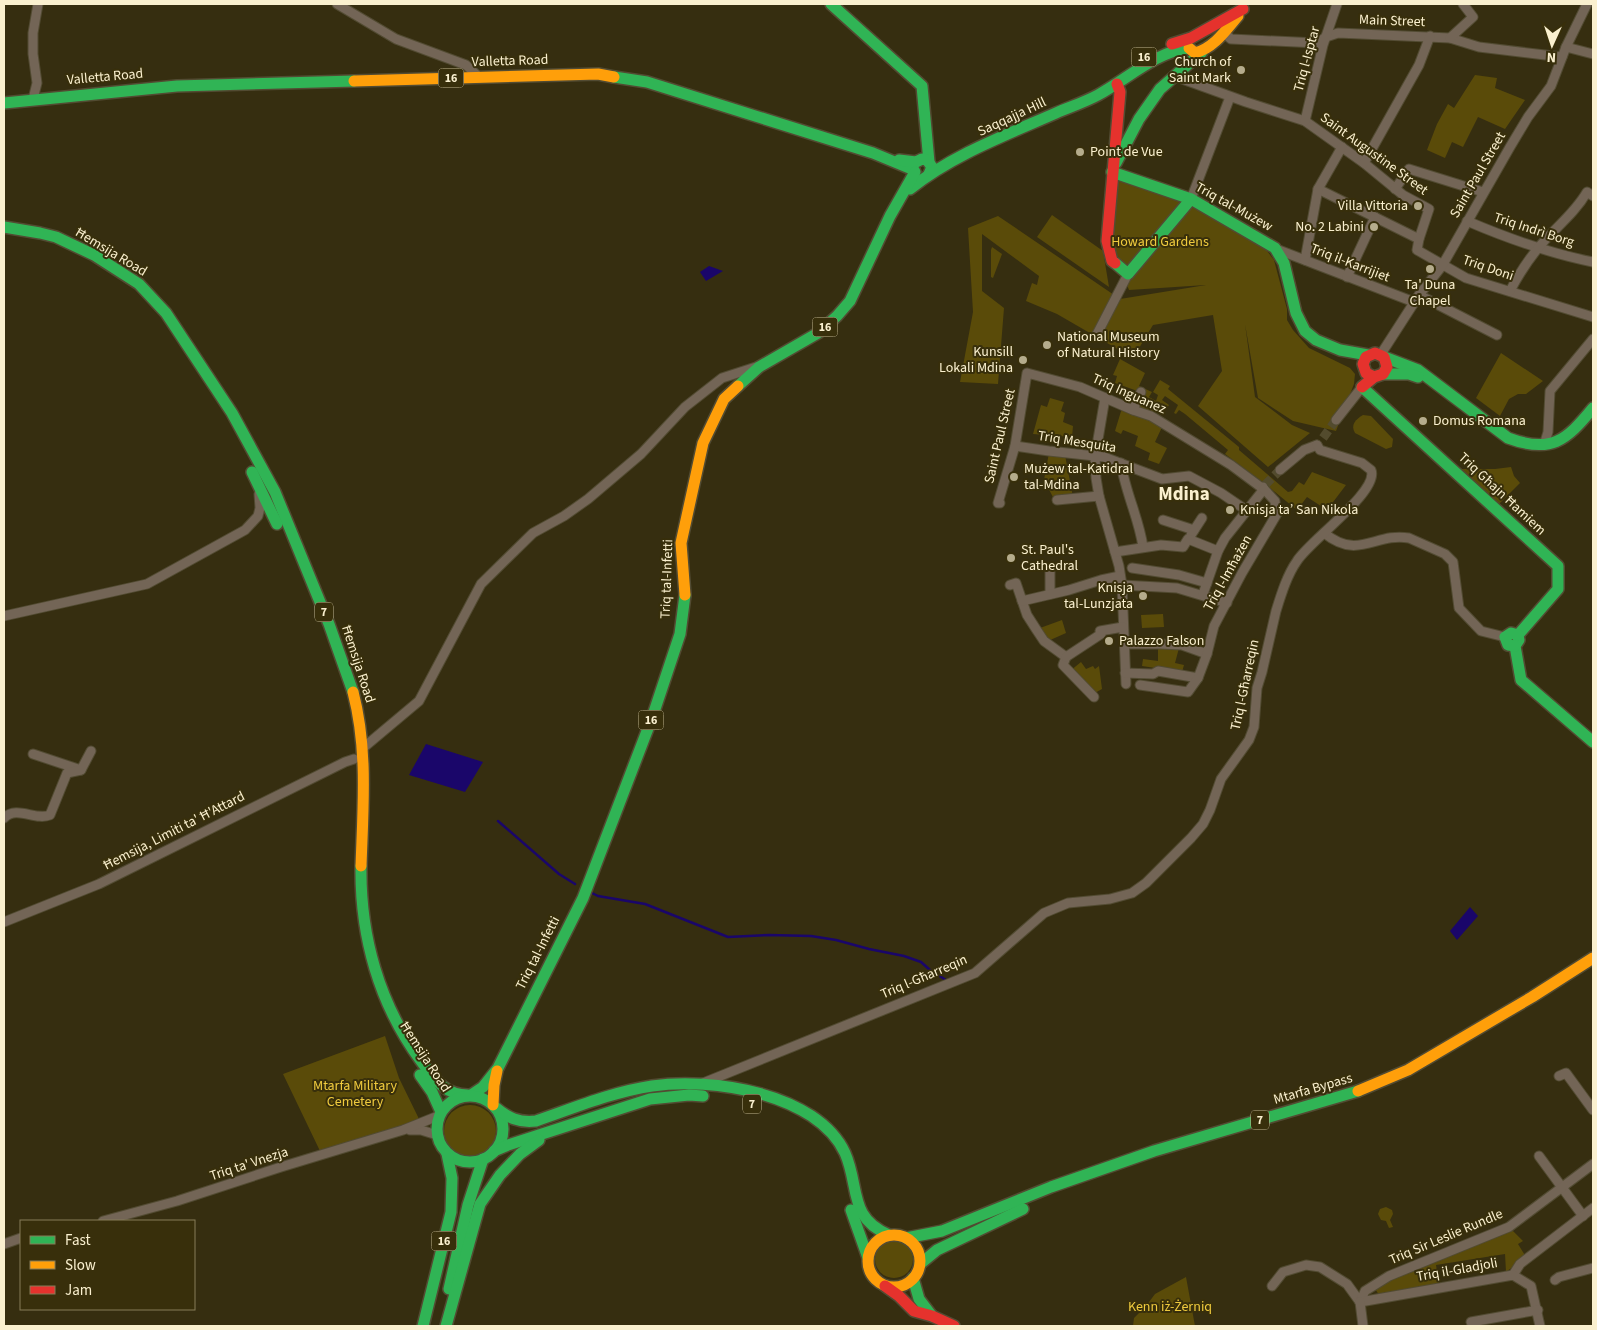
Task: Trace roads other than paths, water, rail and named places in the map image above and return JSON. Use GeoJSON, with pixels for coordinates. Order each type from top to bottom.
{"type":"FeatureCollection","features":[{"type":"Feature","properties":{"kind":"main road"},"geometry":{"type":"LineString","coordinates":[[831,4],[922,86],[926,141],[923,167]]}},
{"type":"Feature","properties":{"kind":"main road","name":"16"},"geometry":{"type":"LineString","coordinates":[[1204,49],[1224,33],[1245,6]]}},
{"type":"Feature","properties":{"kind":"main road","name":"16"},"geometry":{"type":"LineString","coordinates":[[1195,38],[1245,6]]}},
{"type":"Feature","properties":{"kind":"main road"},"geometry":{"type":"LineString","coordinates":[[1195,38],[1224,33]]}},
{"type":"Feature","properties":{"kind":"main road"},"geometry":{"type":"LineString","coordinates":[[1112,172],[1139,119],[1160,89],[1204,49],[1204,40],[1195,38]]}},
{"type":"Feature","properties":{"kind":"main road","name":"Saqqajja Hill"},"geometry":{"type":"LineString","coordinates":[[923,167],[942,159],[953,161],[1098,95],[1138,69],[1179,49],[1195,38]]}},
{"type":"Feature","properties":{"kind":"main road","name":"Saqqajja Hill"},"geometry":{"type":"LineString","coordinates":[[1084,100],[1131,64],[1174,43],[1195,38]]}},
{"type":"Feature","properties":{"kind":"main road","name":"Valletta Road"},"geometry":{"type":"LineString","coordinates":[[4,103],[177,86],[598,74],[647,82],[886,158],[923,167]]}},
{"type":"Feature","properties":{"kind":"main road"},"geometry":{"type":"LineString","coordinates":[[1117,84],[1120,92],[1107,241],[1112,261],[1128,274],[1192,199]]}},
{"type":"Feature","properties":{"kind":"main road","name":"Triq tal-Infetti"},"geometry":{"type":"LineString","coordinates":[[469,1095],[483,1087],[498,1068],[582,898],[652,718],[680,634],[685,594],[681,543],[703,443],[724,399],[759,367],[818,333],[850,301],[890,216],[903,194],[923,167]]}},
{"type":"Feature","properties":{"kind":"main road","name":"Triq tal-Mużew"},"geometry":{"type":"LineString","coordinates":[[1112,172],[1192,199],[1275,248],[1284,263],[1296,313],[1305,331],[1316,340],[1340,350],[1368,355],[1375,353],[1383,356]]}},
{"type":"Feature","properties":{"kind":"main road","name":"Ħemsija Road"},"geometry":{"type":"LineString","coordinates":[[4,226],[47,234],[77,247],[139,285],[163,310],[181,334],[238,421],[276,493],[330,626],[349,677],[358,712],[363,748],[364,776],[361,890],[368,941],[383,991],[400,1030],[435,1078],[452,1093],[469,1095]]}},
{"type":"Feature","properties":{"kind":"main road","name":"Ħemsija Road"},"geometry":{"type":"LineString","coordinates":[[4,233],[33,238],[70,252],[132,293],[165,329],[200,382],[232,434],[258,484],[281,532],[314,614],[339,682],[347,715],[354,760],[350,875],[358,943],[377,1004],[404,1057],[431,1088],[437,1100],[440,1114]]}},
{"type":"Feature","properties":{"kind":"main road","name":"Triq tal-Mużew"},"geometry":{"type":"LineString","coordinates":[[1340,350],[1372,374]]}},
{"type":"Feature","properties":{"kind":"main road"},"geometry":{"type":"LineString","coordinates":[[1368,355],[1364,360],[1372,374]]}},
{"type":"Feature","properties":{"kind":"main road"},"geometry":{"type":"LineString","coordinates":[[1362,387],[1372,374],[1387,364],[1383,356]]}},
{"type":"Feature","properties":{"kind":"main road"},"geometry":{"type":"LineString","coordinates":[[1383,356],[1418,370],[1508,438],[1520,444],[1531,446],[1561,441],[1570,435],[1593,408]]}},
{"type":"Feature","properties":{"kind":"main road"},"geometry":{"type":"LineString","coordinates":[[1372,374],[1409,374],[1433,383]]}},
{"type":"Feature","properties":{"kind":"main road","name":"Triq Għajn Ħamiem"},"geometry":{"type":"LineString","coordinates":[[1362,387],[1558,566],[1558,589],[1516,641]]}},
{"type":"Feature","properties":{"kind":"main road"},"geometry":{"type":"LineString","coordinates":[[1506,637],[1508,645],[1516,641],[1521,680],[1593,742]]}},
{"type":"Feature","properties":{"kind":"main road","name":"Mtarfa Bypass"},"geometry":{"type":"LineString","coordinates":[[906,1238],[942,1231],[1051,1187],[1154,1151],[1366,1089],[1408,1070],[1532,997],[1593,958]]}},
{"type":"Feature","properties":{"kind":"main road","name":"Mtarfa Bypass"},"geometry":{"type":"LineString","coordinates":[[920,1264],[937,1250],[1054,1195],[1159,1157],[1369,1095],[1410,1077],[1593,967]]}},
{"type":"Feature","properties":{"kind":"main road","name":"Triq tal-Infetti"},"geometry":{"type":"LineString","coordinates":[[494,1106],[494,1085],[498,1068]]}},
{"type":"Feature","properties":{"kind":"main road","name":"7"},"geometry":{"type":"LineString","coordinates":[[469,1095],[479,1097],[515,1121],[524,1123],[536,1121],[626,1092],[670,1084],[698,1085],[735,1095],[790,1104],[806,1111],[825,1125],[835,1136],[846,1156],[863,1218],[867,1225],[879,1233],[906,1238]]}},
{"type":"Feature","properties":{"kind":"main road"},"geometry":{"type":"LineString","coordinates":[[440,1114],[452,1100],[469,1095]]}},
{"type":"Feature","properties":{"kind":"main road","name":"7"},"geometry":{"type":"LineString","coordinates":[[483,1159],[494,1151],[508,1145],[650,1099],[689,1095],[735,1095]]}},
{"type":"Feature","properties":{"kind":"main road"},"geometry":{"type":"LineString","coordinates":[[494,1106],[503,1124],[503,1134],[500,1143],[494,1151]]}},
{"type":"Feature","properties":{"kind":"main road","name":"7"},"geometry":{"type":"LineString","coordinates":[[764,1108],[786,1113],[809,1125],[825,1138],[834,1151],[842,1170],[853,1218],[868,1258],[870,1272],[874,1278],[885,1286]]}},
{"type":"Feature","properties":{"kind":"main road","name":"7"},"geometry":{"type":"LineString","coordinates":[[440,1114],[436,1125],[437,1134],[440,1145],[447,1154]]}},
{"type":"Feature","properties":{"kind":"main road"},"geometry":{"type":"LineString","coordinates":[[446,1326],[480,1204],[506,1168],[520,1154],[548,1132]]}},
{"type":"Feature","properties":{"kind":"main road"},"geometry":{"type":"LineString","coordinates":[[447,1154],[464,1162],[474,1162],[483,1159]]}},
{"type":"Feature","properties":{"kind":"main road","name":"16"},"geometry":{"type":"LineString","coordinates":[[423,1326],[451,1212],[452,1178],[447,1154]]}},
{"type":"Feature","properties":{"kind":"main road","name":"16"},"geometry":{"type":"LineString","coordinates":[[440,1326],[468,1205],[483,1159]]}},
{"type":"Feature","properties":{"kind":"main road"},"geometry":{"type":"LineString","coordinates":[[868,1258],[874,1243],[889,1235]]}},
{"type":"Feature","properties":{"kind":"main road"},"geometry":{"type":"LineString","coordinates":[[906,1238],[917,1249],[920,1264]]}},
{"type":"Feature","properties":{"kind":"main road","name":"7"},"geometry":{"type":"LineString","coordinates":[[913,1278],[920,1264]]}},
{"type":"Feature","properties":{"kind":"main road"},"geometry":{"type":"LineString","coordinates":[[885,1286],[901,1286],[913,1278],[917,1297],[922,1306],[932,1316]]}},
{"type":"Feature","properties":{"kind":"main road"},"geometry":{"type":"LineString","coordinates":[[885,1286],[914,1311],[932,1316],[954,1326]]}},
{"type":"Feature","properties":{"kind":"street"},"geometry":{"type":"LineString","coordinates":[[33,99],[37,83],[32,54],[33,33],[38,4]]}},
{"type":"Feature","properties":{"kind":"street"},"geometry":{"type":"LineString","coordinates":[[337,4],[396,39],[466,65],[478,77]]}},
{"type":"Feature","properties":{"kind":"street","name":"Triq l-Isptar"},"geometry":{"type":"LineString","coordinates":[[1305,121],[1326,37],[1338,4]]}},
{"type":"Feature","properties":{"kind":"street"},"geometry":{"type":"LineString","coordinates":[[1450,38],[1473,17],[1463,4]]}},
{"type":"Feature","properties":{"kind":"street","name":"Saint Paul Street"},"geometry":{"type":"LineString","coordinates":[[1383,356],[1392,336],[1416,299],[1442,266],[1524,124],[1551,86],[1562,56],[1587,4]]}},
{"type":"Feature","properties":{"kind":"street","name":"Main Street"},"geometry":{"type":"LineString","coordinates":[[1224,33],[1231,39],[1318,43],[1326,37],[1338,33],[1430,36],[1450,38],[1479,47],[1562,56]]}},
{"type":"Feature","properties":{"kind":"street"},"geometry":{"type":"LineString","coordinates":[[1364,163],[1419,65],[1430,36]]}},
{"type":"Feature","properties":{"kind":"street"},"geometry":{"type":"LineString","coordinates":[[1566,47],[1593,54]]}},
{"type":"Feature","properties":{"kind":"street","name":"Saint Augustine Street"},"geometry":{"type":"LineString","coordinates":[[1174,76],[1230,97],[1305,121],[1364,163],[1403,195],[1429,209]]}},
{"type":"Feature","properties":{"kind":"street"},"geometry":{"type":"LineString","coordinates":[[1192,199],[1230,97]]}},
{"type":"Feature","properties":{"kind":"street"},"geometry":{"type":"LineString","coordinates":[[1306,260],[1318,189],[1342,147]]}},
{"type":"Feature","properties":{"kind":"street"},"geometry":{"type":"LineString","coordinates":[[1395,189],[1409,169],[1484,192]]}},
{"type":"Feature","properties":{"kind":"street"},"geometry":{"type":"LineString","coordinates":[[1318,189],[1419,238]]}},
{"type":"Feature","properties":{"kind":"street"},"geometry":{"type":"LineString","coordinates":[[1510,291],[1538,248],[1590,194]]}},
{"type":"Feature","properties":{"kind":"street","name":"Triq Doni"},"geometry":{"type":"LineString","coordinates":[[1429,209],[1417,250],[1466,278],[1593,317]]}},
{"type":"Feature","properties":{"kind":"street"},"geometry":{"type":"LineString","coordinates":[[1347,277],[1375,217]]}},
{"type":"Feature","properties":{"kind":"street","name":"Triq Indrì Borg"},"geometry":{"type":"LineString","coordinates":[[1467,221],[1505,238],[1593,262]]}},
{"type":"Feature","properties":{"kind":"street","name":"Triq il-Karrijiet"},"geometry":{"type":"LineString","coordinates":[[1275,248],[1347,277],[1416,299],[1497,335]]}},
{"type":"Feature","properties":{"kind":"street"},"geometry":{"type":"LineString","coordinates":[[1096,336],[1128,274]]}},
{"type":"Feature","properties":{"kind":"street"},"geometry":{"type":"LineString","coordinates":[[1544,445],[1548,432],[1550,390],[1593,339]]}},
{"type":"Feature","properties":{"kind":"street"},"geometry":{"type":"LineString","coordinates":[[363,748],[419,701],[481,584],[533,533],[564,516],[596,492],[641,454],[685,407],[722,378],[759,367]]}},
{"type":"Feature","properties":{"kind":"street","name":"Saint Paul Street"},"geometry":{"type":"LineString","coordinates":[[1000,503],[998,503],[1015,446],[1027,373]]}},
{"type":"Feature","properties":{"kind":"street","name":"Triq Inguanez"},"geometry":{"type":"LineString","coordinates":[[1027,373],[1072,385],[1152,416],[1264,487],[1275,501],[1276,511],[1278,512]]}},
{"type":"Feature","properties":{"kind":"street"},"geometry":{"type":"LineString","coordinates":[[1336,420],[1362,387]]}},
{"type":"Feature","properties":{"kind":"street"},"geometry":{"type":"LineString","coordinates":[[1133,410],[1141,392]]}},
{"type":"Feature","properties":{"kind":"street"},"geometry":{"type":"LineString","coordinates":[[1105,398],[1095,457],[1099,496],[1115,552],[1125,567],[1179,575],[1207,584]]}},
{"type":"Feature","properties":{"kind":"street","name":"Triq l-Għarreqin"},"geometry":{"type":"LineString","coordinates":[[698,1085],[975,973],[1044,913],[1068,903],[1110,899],[1132,893],[1146,883],[1191,838],[1205,820],[1221,779],[1249,740],[1254,728],[1257,688],[1280,599],[1297,560],[1364,492],[1370,484],[1373,474],[1362,463],[1320,450],[1320,441],[1304,450],[1280,470]]}},
{"type":"Feature","properties":{"kind":"street","name":"Triq Mesquita"},"geometry":{"type":"LineString","coordinates":[[1015,446],[1104,457],[1162,478],[1189,476],[1221,493],[1246,510]]}},
{"type":"Feature","properties":{"kind":"street"},"geometry":{"type":"LineString","coordinates":[[1121,463],[1124,484],[1136,518],[1143,546]]}},
{"type":"Feature","properties":{"kind":"street"},"geometry":{"type":"LineString","coordinates":[[4,616],[147,584],[245,530],[258,516],[260,508],[258,484]]}},
{"type":"Feature","properties":{"kind":"street"},"geometry":{"type":"LineString","coordinates":[[1203,594],[1218,551],[1225,538],[1264,487]]}},
{"type":"Feature","properties":{"kind":"street"},"geometry":{"type":"LineString","coordinates":[[1057,500],[1099,496]]}},
{"type":"Feature","properties":{"kind":"street","name":"Triq l-Imħażen"},"geometry":{"type":"LineString","coordinates":[[1198,678],[1207,654],[1214,626],[1278,512]]}},
{"type":"Feature","properties":{"kind":"street"},"geometry":{"type":"LineString","coordinates":[[1115,552],[1143,546],[1183,547],[1202,518]]}},
{"type":"Feature","properties":{"kind":"street"},"geometry":{"type":"LineString","coordinates":[[1163,520],[1194,530]]}},
{"type":"Feature","properties":{"kind":"street"},"geometry":{"type":"LineString","coordinates":[[1324,533],[1333,540],[1357,546],[1383,540],[1409,538],[1445,554],[1453,562],[1459,608],[1481,631],[1506,637]]}},
{"type":"Feature","properties":{"kind":"street"},"geometry":{"type":"LineString","coordinates":[[1188,539],[1218,551]]}},
{"type":"Feature","properties":{"kind":"street"},"geometry":{"type":"LineString","coordinates":[[1125,567],[1121,581],[1126,684]]}},
{"type":"Feature","properties":{"kind":"street"},"geometry":{"type":"LineString","coordinates":[[1050,572],[1048,574],[1050,594]]}},
{"type":"Feature","properties":{"kind":"street"},"geometry":{"type":"LineString","coordinates":[[1022,601],[1102,580],[1177,588],[1203,594],[1227,603]]}},
{"type":"Feature","properties":{"kind":"street"},"geometry":{"type":"LineString","coordinates":[[1010,585],[1016,583],[1027,615],[1044,641],[1066,657]]}},
{"type":"Feature","properties":{"kind":"street"},"geometry":{"type":"LineString","coordinates":[[1094,697],[1063,665],[1066,657],[1101,634],[1100,631],[1123,627]]}},
{"type":"Feature","properties":{"kind":"street"},"geometry":{"type":"LineString","coordinates":[[1125,644],[1182,646],[1207,654]]}},
{"type":"Feature","properties":{"kind":"street"},"geometry":{"type":"LineString","coordinates":[[1125,673],[1153,674],[1158,671],[1198,678],[1188,692],[1140,686]]}},
{"type":"Feature","properties":{"kind":"street"},"geometry":{"type":"LineString","coordinates":[[81,770],[90,751]]}},
{"type":"Feature","properties":{"kind":"street"},"geometry":{"type":"LineString","coordinates":[[33,754],[81,770]]}},
{"type":"Feature","properties":{"kind":"street","name":"Ħemsija, Limiti ta' Ħ'Attard"},"geometry":{"type":"LineString","coordinates":[[4,922],[99,884],[345,762],[354,760]]}},
{"type":"Feature","properties":{"kind":"street"},"geometry":{"type":"LineString","coordinates":[[4,818],[14,812],[44,817],[50,815],[67,773],[81,770]]}},
{"type":"Feature","properties":{"kind":"street"},"geometry":{"type":"LineString","coordinates":[[735,1095],[734,1075],[739,1068]]}},
{"type":"Feature","properties":{"kind":"street"},"geometry":{"type":"LineString","coordinates":[[1559,1076],[1566,1074],[1593,1110]]}},
{"type":"Feature","properties":{"kind":"street","name":"Triq ta' Vnezja"},"geometry":{"type":"LineString","coordinates":[[107,1220],[177,1201],[403,1130],[440,1114]]}},
{"type":"Feature","properties":{"kind":"street","name":"Triq ta' Vnezja"},"geometry":{"type":"LineString","coordinates":[[403,1130],[421,1130],[437,1134]]}},
{"type":"Feature","properties":{"kind":"street"},"geometry":{"type":"LineString","coordinates":[[1539,1156],[1583,1216]]}},
{"type":"Feature","properties":{"kind":"street","name":"Triq Sir Leslie Rundle"},"geometry":{"type":"LineString","coordinates":[[1360,1302],[1365,1291],[1389,1276],[1510,1227],[1593,1164]]}},
{"type":"Feature","properties":{"kind":"street"},"geometry":{"type":"LineString","coordinates":[[1513,1275],[1520,1264],[1593,1208]]}},
{"type":"Feature","properties":{"kind":"street"},"geometry":{"type":"LineString","coordinates":[[4,1244],[20,1238]]}},
{"type":"Feature","properties":{"kind":"street"},"geometry":{"type":"LineString","coordinates":[[1272,1286],[1283,1272],[1306,1266],[1320,1267],[1354,1287],[1370,1287]]}},
{"type":"Feature","properties":{"kind":"street"},"geometry":{"type":"LineString","coordinates":[[1555,1280],[1559,1277],[1593,1268]]}},
{"type":"Feature","properties":{"kind":"street","name":"Triq il-Gladjoli"},"geometry":{"type":"LineString","coordinates":[[1360,1302],[1513,1275],[1531,1286],[1538,1310],[1540,1326]]}},
{"type":"Feature","properties":{"kind":"street"},"geometry":{"type":"LineString","coordinates":[[1347,1284],[1360,1302],[1363,1326]]}},
{"type":"Feature","properties":{"kind":"street"},"geometry":{"type":"LineString","coordinates":[[1471,1322],[1538,1310]]}},
{"type":"Feature","properties":{"kind":"waterway"},"geometry":{"type":"LineString","coordinates":[[498,821],[559,874],[575,884]]}},
{"type":"Feature","properties":{"kind":"waterway"},"geometry":{"type":"LineString","coordinates":[[592,893],[598,896],[645,904],[728,937],[769,935],[811,936],[904,956],[921,962],[946,980]]}},
{"type":"Feature","properties":{"kind":"tunnel"},"geometry":{"type":"LineString","coordinates":[[1323,438],[1336,420]]}},
{"type":"Feature","properties":{"kind":"tunnel"},"geometry":{"type":"LineString","coordinates":[[1265,485],[1280,470]]}},
{"type":"Feature","properties":{"kind":"place","name":"Church of Saint Mark"},"geometry":{"type":"Point","coordinates":[1241,70]}},
{"type":"Feature","properties":{"kind":"place","name":"Point de Vue"},"geometry":{"type":"Point","coordinates":[1080,152]}},
{"type":"Feature","properties":{"kind":"place","name":"Villa Vittoria"},"geometry":{"type":"Point","coordinates":[1418,206]}},
{"type":"Feature","properties":{"kind":"place","name":"No. 2 Labini"},"geometry":{"type":"Point","coordinates":[1374,227]}},
{"type":"Feature","properties":{"kind":"place","name":"Ta' Duna Chapel"},"geometry":{"type":"Point","coordinates":[1430,269]}},
{"type":"Feature","properties":{"kind":"place","name":"National Museum of Natural History"},"geometry":{"type":"Point","coordinates":[1047,345]}},
{"type":"Feature","properties":{"kind":"place","name":"Kunsill Lokali Mdina"},"geometry":{"type":"Point","coordinates":[1023,360]}},
{"type":"Feature","properties":{"kind":"place","name":"Domus Romana"},"geometry":{"type":"Point","coordinates":[1423,421]}},
{"type":"Feature","properties":{"kind":"place","name":"Mużew tal-Katidral tal-Mdina"},"geometry":{"type":"Point","coordinates":[1014,477]}},
{"type":"Feature","properties":{"kind":"place","name":"Knisja ta’ San Nikola"},"geometry":{"type":"Point","coordinates":[1230,510]}},
{"type":"Feature","properties":{"kind":"place","name":"St. Paul's Cathedral"},"geometry":{"type":"Point","coordinates":[1011,558]}},
{"type":"Feature","properties":{"kind":"place","name":"Knisja tal-Lunzjata"},"geometry":{"type":"Point","coordinates":[1143,596]}},
{"type":"Feature","properties":{"kind":"place","name":"Palazzo Falson"},"geometry":{"type":"Point","coordinates":[1109,641]}},
{"type":"Feature","properties":{"kind":"district","name":"Mdina"},"geometry":{"type":"Point","coordinates":[1184,494]}},
{"type":"Feature","properties":{"kind":"park label","name":"Howard Gardens"},"geometry":{"type":"Point","coordinates":[1160,242]}},
{"type":"Feature","properties":{"kind":"park label","name":"Mtarfa Military Cemetery"},"geometry":{"type":"Point","coordinates":[355,1094]}},
{"type":"Feature","properties":{"kind":"park label","name":"Kenn iż-Żerniq"},"geometry":{"type":"Point","coordinates":[1170,1307]}}]}
